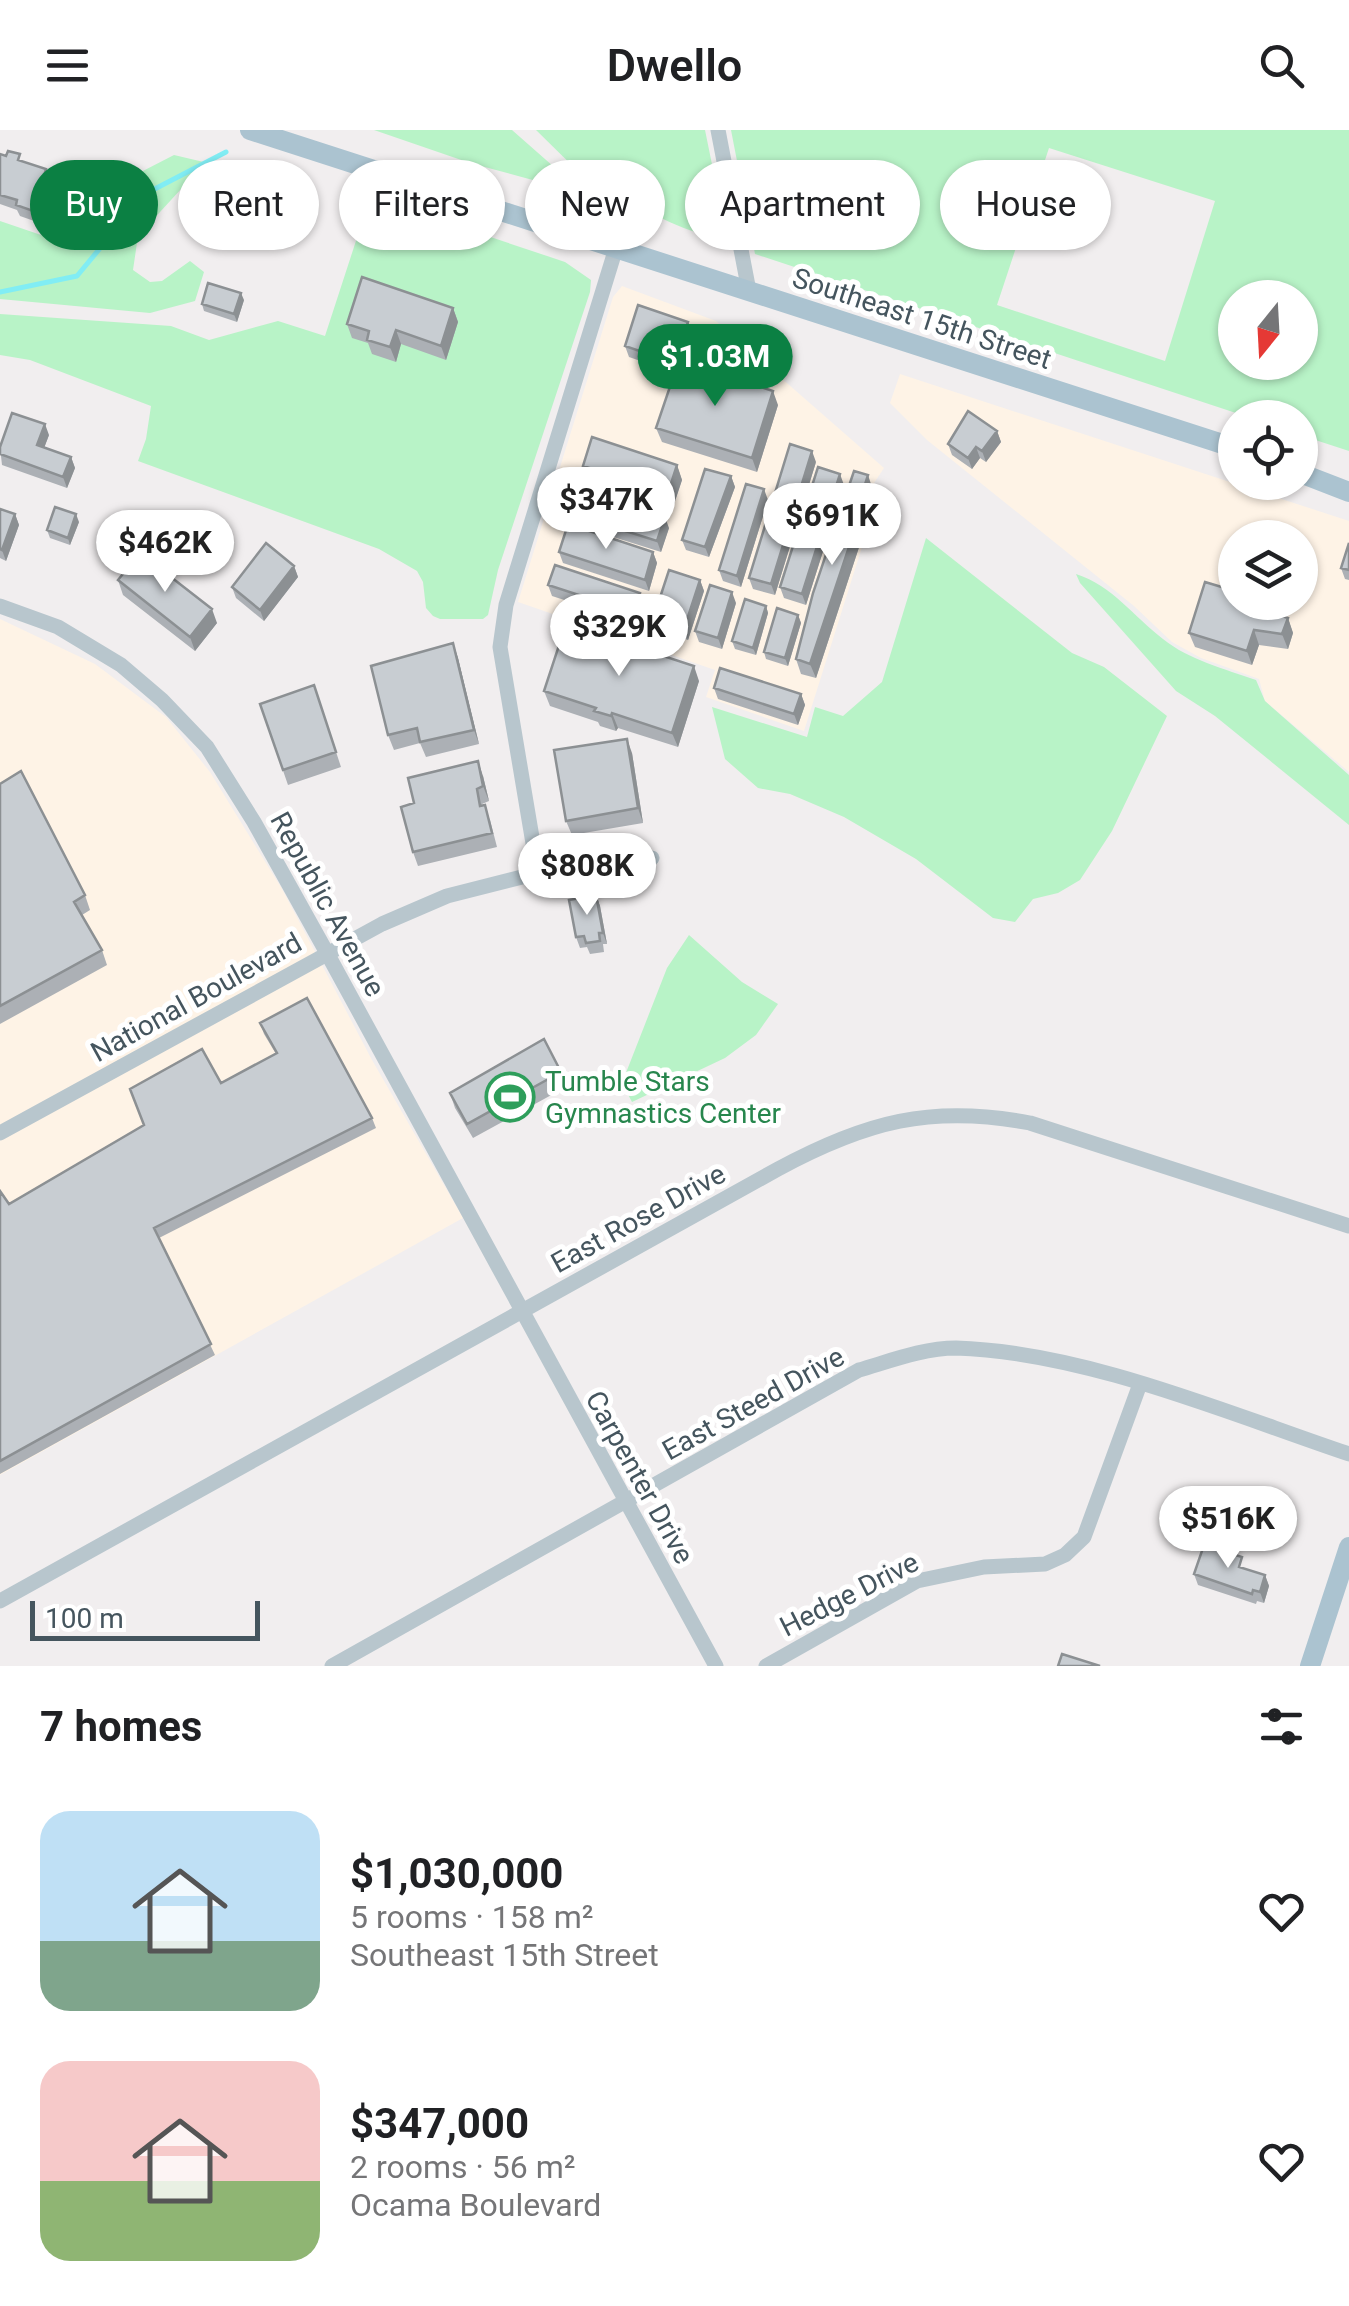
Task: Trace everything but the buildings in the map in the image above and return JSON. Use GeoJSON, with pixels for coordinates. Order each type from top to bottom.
{"type":"FeatureCollection","features":[{"type":"Feature","properties":{"kind":"main road","name":"Southeast 15th Street"},"geometry":{"type":"LineString","coordinates":[[250,130],[525,219]]}},
{"type":"Feature","properties":{"kind":"main road","name":"Southeast 15th Street"},"geometry":{"type":"LineString","coordinates":[[622,250],[1218,443]]}},
{"type":"Feature","properties":{"kind":"main road"},"geometry":{"type":"LineString","coordinates":[[1318,474],[1349,481]]}},
{"type":"Feature","properties":{"kind":"main road"},"geometry":{"type":"LineString","coordinates":[[1318,478],[1349,492]]}},
{"type":"Feature","properties":{"kind":"main road"},"geometry":{"type":"LineString","coordinates":[[1310,1666],[1349,1547]]}},
{"type":"Feature","properties":{"kind":"street"},"geometry":{"type":"LineString","coordinates":[[718,130],[748,291]]}},
{"type":"Feature","properties":{"kind":"street"},"geometry":{"type":"LineString","coordinates":[[538,873],[500,647],[506,606],[615,250]]}},
{"type":"Feature","properties":{"kind":"street","name":"Republic Avenue"},"geometry":{"type":"LineString","coordinates":[[0,606],[58,627],[121,664],[207,747],[254,822],[522,1311]]}},
{"type":"Feature","properties":{"kind":"street","name":"National Boulevard"},"geometry":{"type":"LineString","coordinates":[[0,1133],[327,953],[448,896],[538,873],[652,858]]}},
{"type":"Feature","properties":{"kind":"street","name":"East Rose Drive"},"geometry":{"type":"LineString","coordinates":[[0,1602],[826,1143],[856,1130],[905,1118],[986,1114],[1030,1123],[1349,1226]]}},
{"type":"Feature","properties":{"kind":"street","name":"Carpenter Drive"},"geometry":{"type":"LineString","coordinates":[[522,1311],[716,1666]]}},
{"type":"Feature","properties":{"kind":"street","name":"East Steed Drive"},"geometry":{"type":"LineString","coordinates":[[332,1666],[859,1370],[910,1354],[953,1348],[1074,1365],[1349,1454]]}},
{"type":"Feature","properties":{"kind":"street","name":"Hedge Drive"},"geometry":{"type":"LineString","coordinates":[[766,1666],[917,1580],[984,1566],[1046,1564],[1065,1555],[1084,1537],[1140,1384]]}},
{"type":"Feature","properties":{"kind":"shaded area"},"geometry":{"type":"Polygon","coordinates":[[[622,286],[716,321],[884,468],[874,483],[880,490],[804,731],[706,697],[715,670],[518,602],[613,297],[622,286]]]}},
{"type":"Feature","properties":{"kind":"shaded area"},"geometry":{"type":"Polygon","coordinates":[[[900,374],[1218,478],[1218,500],[1285,500],[1349,521],[1349,772],[1265,701],[1259,679],[1201,658],[1172,642],[1134,606],[927,440],[890,403],[900,374]]]}},
{"type":"Feature","properties":{"kind":"shaded area"},"geometry":{"type":"Polygon","coordinates":[[[0,619],[95,664],[166,717],[210,772],[282,889],[372,1060],[463,1218],[0,1475],[0,619]]]}},
{"type":"Feature","properties":{"kind":"green space"},"geometry":{"type":"Polygon","coordinates":[[[374,130],[512,130],[546,160],[525,160],[525,178],[505,173],[505,160],[461,160],[374,130]]]}},
{"type":"Feature","properties":{"kind":"green space"},"geometry":{"type":"Polygon","coordinates":[[[536,130],[705,130],[711,160],[685,160],[685,229],[665,220],[665,160],[566,160],[536,130]]]}},
{"type":"Feature","properties":{"kind":"green space"},"geometry":{"type":"Polygon","coordinates":[[[731,130],[1349,130],[1349,451],[1318,441],[1318,400],[1218,400],[1218,407],[755,254],[754,250],[920,250],[920,160],[737,160],[731,130]],[[1049,148],[1045,160],[940,160],[940,250],[1015,250],[997,305],[1165,361],[1215,201],[1111,168],[1111,160],[1087,160],[1049,148]]]}},
{"type":"Feature","properties":{"kind":"green space"},"geometry":{"type":"Polygon","coordinates":[[[174,155],[195,160],[178,160],[178,192],[158,214],[158,163],[174,155]]]}},
{"type":"Feature","properties":{"kind":"green space"},"geometry":{"type":"Polygon","coordinates":[[[0,221],[30,231],[30,250],[136,250],[133,270],[150,282],[162,281],[190,261],[204,272],[195,301],[150,313],[0,299],[0,221]]]}},
{"type":"Feature","properties":{"kind":"green space"},"geometry":{"type":"Polygon","coordinates":[[[505,242],[565,262],[591,280],[498,570],[488,615],[483,619],[433,616],[426,608],[423,582],[417,571],[379,549],[138,461],[151,406],[30,360],[0,355],[0,314],[171,326],[209,340],[278,321],[325,336],[353,250],[505,250],[505,242]]]}},
{"type":"Feature","properties":{"kind":"green space"},"geometry":{"type":"Polygon","coordinates":[[[926,538],[1072,653],[1104,667],[1167,716],[1112,831],[1080,880],[1058,893],[1033,899],[1015,922],[993,918],[916,859],[844,817],[790,794],[758,788],[725,759],[712,707],[807,737],[815,707],[843,716],[882,682],[926,538]]]}},
{"type":"Feature","properties":{"kind":"green space"},"geometry":{"type":"Polygon","coordinates":[[[1076,574],[1112,594],[1184,653],[1256,680],[1265,701],[1349,775],[1349,825],[1215,716],[1176,691],[1076,574]]]}},
{"type":"Feature","properties":{"kind":"green space"},"geometry":{"type":"Polygon","coordinates":[[[689,935],[742,982],[778,1004],[756,1035],[725,1058],[632,1102],[622,1083],[667,968],[689,935]]]}},
{"type":"Feature","properties":{"kind":"waterway"},"geometry":{"type":"LineString","coordinates":[[0,292],[77,276],[145,194],[226,152]]}},
{"type":"Feature","properties":{"kind":"place","name":"Tumble Stars Gymnastics Center"},"geometry":{"type":"Point","coordinates":[510,1097]}}]}
